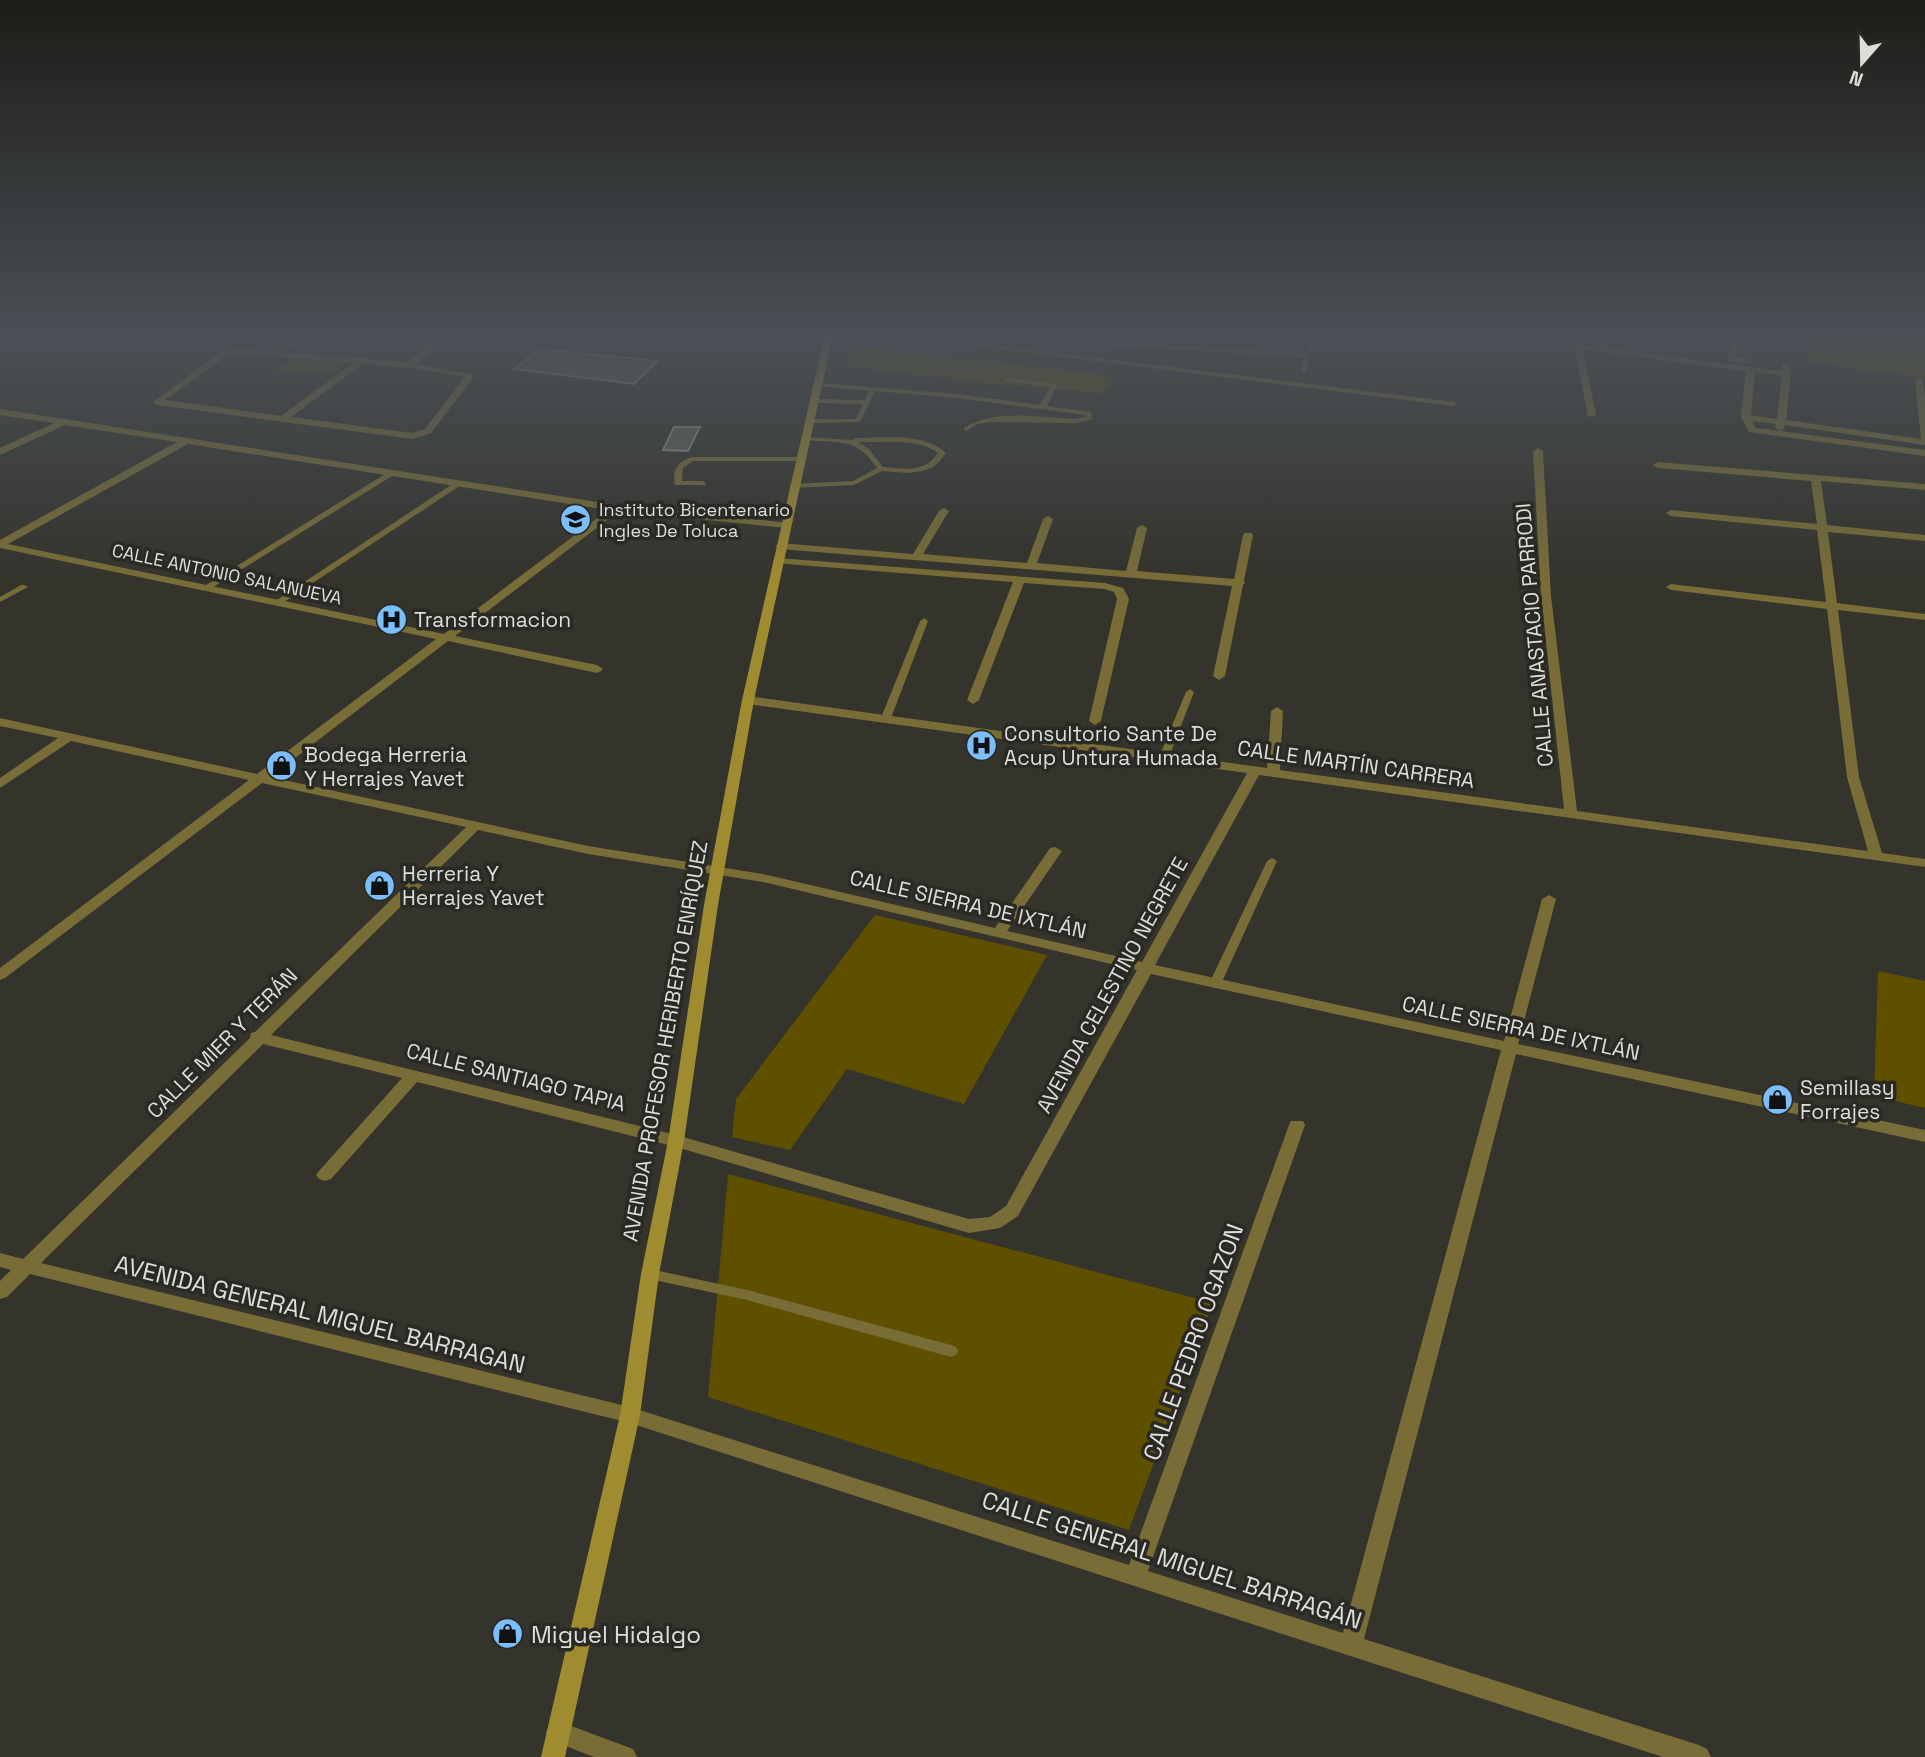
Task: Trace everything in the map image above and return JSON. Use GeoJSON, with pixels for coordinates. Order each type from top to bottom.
{"type":"FeatureCollection","features":[{"type":"Feature","properties":{"kind":"main road","name":"AVENIDA PROFESOR HERIBERTO ENRÍQUEZ"},"geometry":{"type":"LineString","coordinates":[[553,1757],[630,1415],[650,1273],[676,1141],[748,700],[793,486],[808,439],[812,416]]}},
{"type":"Feature","properties":{"kind":"street"},"geometry":{"type":"LineString","coordinates":[[26,416],[617,508],[786,525]]}},
{"type":"Feature","properties":{"kind":"street"},"geometry":{"type":"LineString","coordinates":[[253,416],[399,436],[423,434],[438,416]]}},
{"type":"Feature","properties":{"kind":"street"},"geometry":{"type":"LineString","coordinates":[[281,420],[286,416]]}},
{"type":"Feature","properties":{"kind":"street"},"geometry":{"type":"LineString","coordinates":[[1780,435],[1781,416]]}},
{"type":"Feature","properties":{"kind":"street"},"geometry":{"type":"LineString","coordinates":[[1746,417],[1925,440],[1923,416]]}},
{"type":"Feature","properties":{"kind":"street"},"geometry":{"type":"LineString","coordinates":[[1746,417],[1752,430],[1925,453]]}},
{"type":"Feature","properties":{"kind":"street"},"geometry":{"type":"LineString","coordinates":[[0,452],[64,422]]}},
{"type":"Feature","properties":{"kind":"street"},"geometry":{"type":"LineString","coordinates":[[0,544],[186,441]]}},
{"type":"Feature","properties":{"kind":"street","name":"CALLE ANASTACIO PARRODI"},"geometry":{"type":"LineString","coordinates":[[1538,451],[1546,596],[1571,815]]}},
{"type":"Feature","properties":{"kind":"street"},"geometry":{"type":"LineString","coordinates":[[1658,465],[1925,488]]}},
{"type":"Feature","properties":{"kind":"street"},"geometry":{"type":"LineString","coordinates":[[1816,478],[1853,777],[1876,856]]}},
{"type":"Feature","properties":{"kind":"street"},"geometry":{"type":"LineString","coordinates":[[0,975],[617,508]]}},
{"type":"Feature","properties":{"kind":"street"},"geometry":{"type":"LineString","coordinates":[[917,556],[944,511]]}},
{"type":"Feature","properties":{"kind":"street"},"geometry":{"type":"LineString","coordinates":[[1671,513],[1925,538]]}},
{"type":"Feature","properties":{"kind":"street"},"geometry":{"type":"LineString","coordinates":[[1031,566],[1048,519]]}},
{"type":"Feature","properties":{"kind":"street"},"geometry":{"type":"LineString","coordinates":[[1131,573],[1142,528]]}},
{"type":"Feature","properties":{"kind":"street"},"geometry":{"type":"LineString","coordinates":[[1219,676],[1248,534]]}},
{"type":"Feature","properties":{"kind":"street","name":"CALLE ANTONIO SALANUEVA"},"geometry":{"type":"LineString","coordinates":[[0,544],[597,669]]}},
{"type":"Feature","properties":{"kind":"street"},"geometry":{"type":"LineString","coordinates":[[780,546],[1240,583]]}},
{"type":"Feature","properties":{"kind":"street"},"geometry":{"type":"LineString","coordinates":[[778,561],[1105,586],[1122,593],[1123,599],[1094,720]]}},
{"type":"Feature","properties":{"kind":"street"},"geometry":{"type":"LineString","coordinates":[[973,700],[1020,579]]}},
{"type":"Feature","properties":{"kind":"street"},"geometry":{"type":"LineString","coordinates":[[1671,587],[1925,617]]}},
{"type":"Feature","properties":{"kind":"street","name":"CALLE MARTÍN CARRERA"},"geometry":{"type":"LineString","coordinates":[[748,700],[1925,863]]}},
{"type":"Feature","properties":{"kind":"street"},"geometry":{"type":"LineString","coordinates":[[1273,774],[1277,711]]}},
{"type":"Feature","properties":{"kind":"street","name":"CALLE SIERRA DE IXTLÁN"},"geometry":{"type":"LineString","coordinates":[[0,722],[588,850],[818,890],[1215,984],[1925,1136]]}},
{"type":"Feature","properties":{"kind":"street"},"geometry":{"type":"LineString","coordinates":[[0,784],[70,736]]}},
{"type":"Feature","properties":{"kind":"street","name":"AVENIDA CELESTINO NEGRETE"},"geometry":{"type":"LineString","coordinates":[[1005,1218],[1012,1211],[1144,967],[1255,771]]}},
{"type":"Feature","properties":{"kind":"street","name":"CALLE MIER Y TERÁN"},"geometry":{"type":"LineString","coordinates":[[0,1292],[475,825]]}},
{"type":"Feature","properties":{"kind":"street"},"geometry":{"type":"LineString","coordinates":[[999,932],[1055,851]]}},
{"type":"Feature","properties":{"kind":"street"},"geometry":{"type":"LineString","coordinates":[[1351,1644],[1549,899]]}},
{"type":"Feature","properties":{"kind":"street","name":"CALLE SANTIAGO TAPIA"},"geometry":{"type":"LineString","coordinates":[[257,1037],[676,1141],[969,1226],[994,1223],[1005,1218]]}},
{"type":"Feature","properties":{"kind":"street"},"geometry":{"type":"LineString","coordinates":[[325,1175],[414,1075]]}},
{"type":"Feature","properties":{"kind":"street","name":"CALLE PEDRO OGAZON"},"geometry":{"type":"LineString","coordinates":[[1136,1575],[1297,1125]]}},
{"type":"Feature","properties":{"kind":"street","name":"AVENIDA GENERAL MIGUEL BARRAGAN"},"geometry":{"type":"LineString","coordinates":[[0,1260],[630,1415]]}},
{"type":"Feature","properties":{"kind":"street","name":"CALLE GENERAL MIGUEL BARRAGÁN"},"geometry":{"type":"LineString","coordinates":[[630,1415],[1699,1757]]}},
{"type":"Feature","properties":{"kind":"street"},"geometry":{"type":"LineString","coordinates":[[558,1732],[625,1757]]}},
{"type":"Feature","properties":{"kind":"lane"},"geometry":{"type":"LineString","coordinates":[[811,421],[855,422],[862,416]]}},
{"type":"Feature","properties":{"kind":"lane"},"geometry":{"type":"LineString","coordinates":[[966,429],[982,419],[1074,423],[1089,419],[1089,416]]}},
{"type":"Feature","properties":{"kind":"lane"},"geometry":{"type":"LineString","coordinates":[[793,486],[854,483],[881,469],[919,470],[937,461],[942,453],[933,445],[921,443],[808,439]]}},
{"type":"Feature","properties":{"kind":"lane"},"geometry":{"type":"LineString","coordinates":[[849,440],[868,450],[881,469]]}},
{"type":"Feature","properties":{"kind":"lane"},"geometry":{"type":"LineString","coordinates":[[702,484],[678,483],[679,467],[683,462],[692,459],[802,459]]}},
{"type":"Feature","properties":{"kind":"lane"},"geometry":{"type":"LineString","coordinates":[[207,587],[393,473]]}},
{"type":"Feature","properties":{"kind":"lane"},"geometry":{"type":"LineString","coordinates":[[278,602],[460,483]]}},
{"type":"Feature","properties":{"kind":"lane"},"geometry":{"type":"LineString","coordinates":[[0,600],[24,587]]}},
{"type":"Feature","properties":{"kind":"lane"},"geometry":{"type":"LineString","coordinates":[[886,718],[924,621]]}},
{"type":"Feature","properties":{"kind":"lane"},"geometry":{"type":"LineString","coordinates":[[1164,757],[1190,692]]}},
{"type":"Feature","properties":{"kind":"lane"},"geometry":{"type":"LineString","coordinates":[[1215,984],[1272,861]]}},
{"type":"Feature","properties":{"kind":"lane"},"geometry":{"type":"LineString","coordinates":[[650,1273],[737,1292],[951,1351]]}},
{"type":"Feature","properties":{"kind":"shaded area"},"geometry":{"type":"Polygon","coordinates":[[[875,915],[1047,955],[964,1104],[847,1069],[790,1150],[732,1137],[736,1099],[875,915]]]}},
{"type":"Feature","properties":{"kind":"shaded area"},"geometry":{"type":"Polygon","coordinates":[[[1878,971],[1925,981],[1925,1108],[1874,1096],[1878,971]]]}},
{"type":"Feature","properties":{"kind":"shaded area"},"geometry":{"type":"Polygon","coordinates":[[[728,1174],[1213,1303],[1129,1530],[708,1397],[728,1174]]]}},
{"type":"Feature","properties":{"kind":"building"},"geometry":{"type":"Polygon","coordinates":[[[674,427],[700,427],[688,451],[663,450],[674,427]]]}},
{"type":"Feature","properties":{"kind":"place","name":"Instituto Bicentenario Ingles De Toluca"},"geometry":{"type":"Point","coordinates":[576,519]}},
{"type":"Feature","properties":{"kind":"place","name":"Transformacion"},"geometry":{"type":"Point","coordinates":[391,619]}},
{"type":"Feature","properties":{"kind":"place","name":"Consultorio Sante De Acup Untura Humada"},"geometry":{"type":"Point","coordinates":[981,745]}},
{"type":"Feature","properties":{"kind":"place","name":"Bodega Herreria Y Herrajes Yavet"},"geometry":{"type":"Point","coordinates":[281,766]}},
{"type":"Feature","properties":{"kind":"place","name":"Herreria Y Herrajes Yavet"},"geometry":{"type":"Point","coordinates":[379,885]}},
{"type":"Feature","properties":{"kind":"place","name":"Semillasy Forrajes"},"geometry":{"type":"Point","coordinates":[1777,1099]}},
{"type":"Feature","properties":{"kind":"place","name":"Miguel Hidalgo"},"geometry":{"type":"Point","coordinates":[508,1634]}}]}
